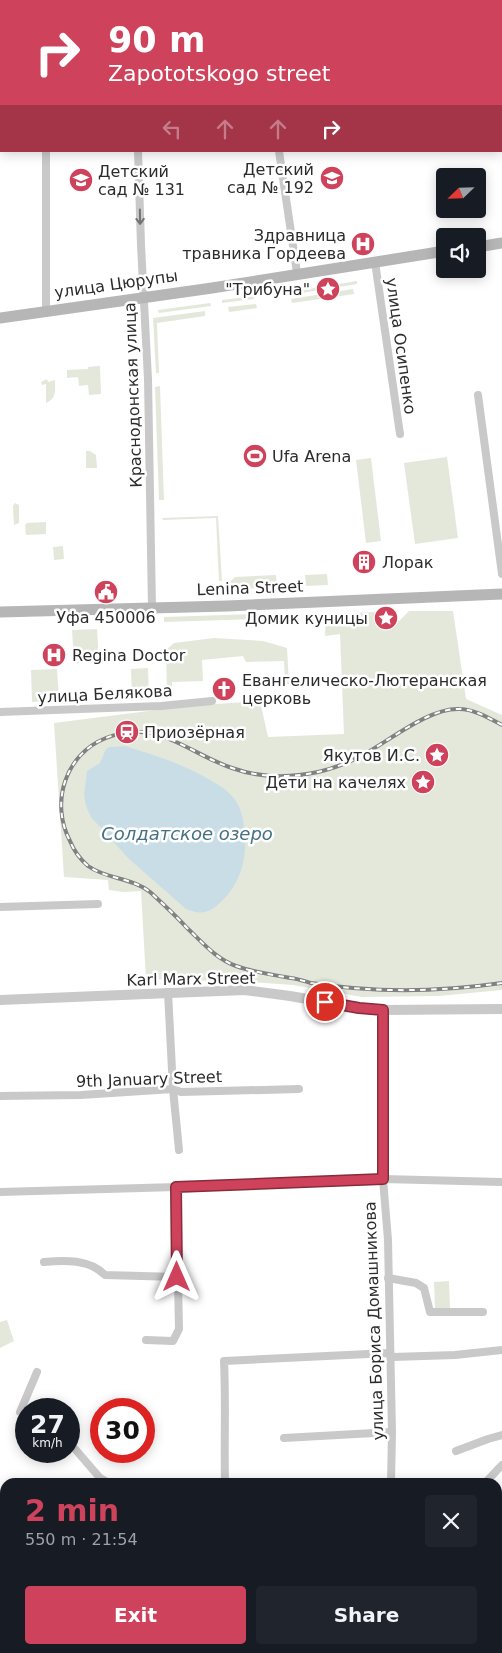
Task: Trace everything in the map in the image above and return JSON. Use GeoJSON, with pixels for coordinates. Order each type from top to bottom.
{"type":"FeatureCollection","features":[{"type":"Feature","properties":{"kind":"main road"},"geometry":{"type":"LineString","coordinates":[[486,245],[502,243]]}},
{"type":"Feature","properties":{"kind":"main road","name":"улица Цюрупы"},"geometry":{"type":"LineString","coordinates":[[0,318],[436,252]]}},
{"type":"Feature","properties":{"kind":"main road","name":"Lenina Street"},"geometry":{"type":"LineString","coordinates":[[0,612],[502,594]]}},
{"type":"Feature","properties":{"kind":"street"},"geometry":{"type":"LineString","coordinates":[[46,152],[46,310]]}},
{"type":"Feature","properties":{"kind":"street","name":"Краснодонская улица"},"geometry":{"type":"LineString","coordinates":[[138,152],[148,379],[152,608]]}},
{"type":"Feature","properties":{"kind":"street"},"geometry":{"type":"LineString","coordinates":[[279,152],[297,273]]}},
{"type":"Feature","properties":{"kind":"street","name":"улица Осипенко"},"geometry":{"type":"LineString","coordinates":[[375,262],[400,434]]}},
{"type":"Feature","properties":{"kind":"street"},"geometry":{"type":"LineString","coordinates":[[478,395],[502,574]]}},
{"type":"Feature","properties":{"kind":"street","name":"улица Белякова"},"geometry":{"type":"LineString","coordinates":[[0,712],[152,706],[212,701]]}},
{"type":"Feature","properties":{"kind":"street"},"geometry":{"type":"LineString","coordinates":[[0,907],[98,904]]}},
{"type":"Feature","properties":{"kind":"street","name":"Karl Marx Street"},"geometry":{"type":"LineString","coordinates":[[0,1000],[244,990],[383,1010],[502,1008]]}},
{"type":"Feature","properties":{"kind":"street"},"geometry":{"type":"LineString","coordinates":[[168,992],[172,1089],[180,1150]]}},
{"type":"Feature","properties":{"kind":"street","name":"улица Бориса Домашникова"},"geometry":{"type":"LineString","coordinates":[[383,1010],[383,1179],[388,1240],[392,1432],[391,1478]]}},
{"type":"Feature","properties":{"kind":"street","name":"9th January Street"},"geometry":{"type":"LineString","coordinates":[[0,1096],[81,1095],[172,1089],[181,1092],[299,1089]]}},
{"type":"Feature","properties":{"kind":"street"},"geometry":{"type":"LineString","coordinates":[[0,1192],[383,1179],[502,1182]]}},
{"type":"Feature","properties":{"kind":"street"},"geometry":{"type":"LineString","coordinates":[[146,1340],[173,1341],[179,1329],[176,1187]]}},
{"type":"Feature","properties":{"kind":"street"},"geometry":{"type":"LineString","coordinates":[[44,1262],[85,1263],[100,1270],[105,1275],[177,1277]]}},
{"type":"Feature","properties":{"kind":"street"},"geometry":{"type":"LineString","coordinates":[[388,1278],[416,1283],[424,1288],[430,1312],[483,1312]]}},
{"type":"Feature","properties":{"kind":"street"},"geometry":{"type":"LineString","coordinates":[[225,1478],[226,1399],[224,1361],[389,1353],[393,1357],[455,1355],[502,1350]]}},
{"type":"Feature","properties":{"kind":"street"},"geometry":{"type":"LineString","coordinates":[[26,1398],[37,1372]]}},
{"type":"Feature","properties":{"kind":"street"},"geometry":{"type":"LineString","coordinates":[[284,1438],[392,1432]]}},
{"type":"Feature","properties":{"kind":"street"},"geometry":{"type":"LineString","coordinates":[[456,1452],[502,1435]]}},
{"type":"Feature","properties":{"kind":"street"},"geometry":{"type":"LineString","coordinates":[[80,1455],[100,1478]]}},
{"type":"Feature","properties":{"kind":"street"},"geometry":{"type":"LineString","coordinates":[[490,1478],[500,1467]]}},
{"type":"Feature","properties":{"kind":"shaded area"},"geometry":{"type":"Polygon","coordinates":[[[357,281],[357,284],[290,295],[290,292],[357,281]]]}},
{"type":"Feature","properties":{"kind":"shaded area"},"geometry":{"type":"Polygon","coordinates":[[[353,289],[354,294],[292,303],[291,299],[353,289]]]}},
{"type":"Feature","properties":{"kind":"shaded area"},"geometry":{"type":"Polygon","coordinates":[[[254,296],[254,299],[222,303],[222,300],[254,296]]]}},
{"type":"Feature","properties":{"kind":"shaded area"},"geometry":{"type":"Polygon","coordinates":[[[210,303],[211,306],[159,313],[158,310],[210,303]]]}},
{"type":"Feature","properties":{"kind":"shaded area"},"geometry":{"type":"Polygon","coordinates":[[[256,304],[257,308],[229,312],[228,307],[256,304]]]}},
{"type":"Feature","properties":{"kind":"shaded area"},"geometry":{"type":"Polygon","coordinates":[[[205,311],[205,316],[157,323],[159,373],[156,373],[153,318],[205,311]]]}},
{"type":"Feature","properties":{"kind":"shaded area"},"geometry":{"type":"Polygon","coordinates":[[[100,366],[101,394],[89,395],[88,385],[79,386],[78,377],[67,378],[67,370],[88,369],[88,367],[100,366]]]}},
{"type":"Feature","properties":{"kind":"shaded area"},"geometry":{"type":"Polygon","coordinates":[[[47,379],[48,382],[55,380],[55,391],[52,399],[46,403],[46,384],[42,385],[41,382],[47,379]]]}},
{"type":"Feature","properties":{"kind":"shaded area"},"geometry":{"type":"Polygon","coordinates":[[[160,386],[164,500],[159,500],[155,387],[160,386]]]}},
{"type":"Feature","properties":{"kind":"shaded area"},"geometry":{"type":"Polygon","coordinates":[[[86,451],[96,455],[97,468],[86,468],[86,451]]]}},
{"type":"Feature","properties":{"kind":"shaded area"},"geometry":{"type":"Polygon","coordinates":[[[447,457],[458,538],[415,544],[404,463],[447,457]]]}},
{"type":"Feature","properties":{"kind":"shaded area"},"geometry":{"type":"Polygon","coordinates":[[[371,458],[381,541],[366,543],[356,460],[371,458]]]}},
{"type":"Feature","properties":{"kind":"shaded area"},"geometry":{"type":"Polygon","coordinates":[[[15,503],[19,505],[19,523],[14,525],[13,506],[15,503]]]}},
{"type":"Feature","properties":{"kind":"shaded area"},"geometry":{"type":"Polygon","coordinates":[[[218,516],[222,581],[219,581],[216,518],[163,520],[162,518],[218,516]]]}},
{"type":"Feature","properties":{"kind":"shaded area"},"geometry":{"type":"Polygon","coordinates":[[[46,522],[46,534],[26,535],[25,525],[27,523],[46,522]]]}},
{"type":"Feature","properties":{"kind":"shaded area"},"geometry":{"type":"Polygon","coordinates":[[[63,546],[64,559],[54,560],[53,547],[63,546]]]}},
{"type":"Feature","properties":{"kind":"shaded area"},"geometry":{"type":"Polygon","coordinates":[[[327,574],[328,585],[306,586],[305,575],[327,574]]]}},
{"type":"Feature","properties":{"kind":"shaded area"},"geometry":{"type":"Polygon","coordinates":[[[276,575],[277,587],[231,590],[230,582],[235,577],[276,575]]]}},
{"type":"Feature","properties":{"kind":"shaded area"},"geometry":{"type":"Polygon","coordinates":[[[409,611],[453,611],[466,699],[502,715],[502,990],[439,996],[362,997],[293,985],[146,979],[141,891],[124,892],[109,890],[108,880],[64,877],[54,723],[188,706],[260,701],[268,737],[344,734],[340,634],[325,636],[326,614],[376,612],[380,621],[399,621],[409,611]]]}},
{"type":"Feature","properties":{"kind":"shaded area"},"geometry":{"type":"Polygon","coordinates":[[[281,613],[282,624],[266,626],[265,614],[281,613]]]}},
{"type":"Feature","properties":{"kind":"shaded area"},"geometry":{"type":"Polygon","coordinates":[[[257,614],[257,619],[164,622],[164,617],[257,614]]]}},
{"type":"Feature","properties":{"kind":"shaded area"},"geometry":{"type":"Polygon","coordinates":[[[97,629],[99,662],[74,663],[72,630],[97,629]]]}},
{"type":"Feature","properties":{"kind":"shaded area"},"geometry":{"type":"Polygon","coordinates":[[[214,638],[263,641],[287,648],[289,684],[273,684],[273,680],[285,679],[284,661],[246,662],[243,656],[202,660],[203,681],[172,682],[172,697],[167,695],[166,650],[174,643],[214,638]]]}},
{"type":"Feature","properties":{"kind":"shaded area"},"geometry":{"type":"Polygon","coordinates":[[[148,668],[149,697],[132,697],[131,669],[148,668]]]}},
{"type":"Feature","properties":{"kind":"shaded area"},"geometry":{"type":"Polygon","coordinates":[[[57,669],[59,700],[32,702],[31,670],[57,669]]]}},
{"type":"Feature","properties":{"kind":"shaded area"},"geometry":{"type":"Polygon","coordinates":[[[449,1281],[450,1308],[435,1308],[434,1282],[449,1281]]]}},
{"type":"Feature","properties":{"kind":"shaded area"},"geometry":{"type":"Polygon","coordinates":[[[7,1320],[14,1341],[0,1348],[0,1322],[7,1320]]]}},
{"type":"Feature","properties":{"kind":"water","name":"Солдатское озеро"},"geometry":{"type":"Polygon","coordinates":[[[125,746],[169,760],[200,774],[227,791],[239,806],[245,836],[243,866],[230,892],[211,910],[197,912],[186,909],[128,858],[91,817],[84,795],[87,771],[100,763],[106,749],[125,746]]]}},
{"type":"Feature","properties":{"kind":"railway"},"geometry":{"type":"LineString","coordinates":[[502,725],[481,714],[459,709],[447,710],[420,720],[348,762],[318,772],[286,776],[253,774],[232,768],[171,739],[156,734],[124,733],[106,738],[92,745],[80,756],[71,768],[65,781],[61,811],[64,826],[72,845],[82,861],[103,874],[143,887],[210,950],[236,966],[311,983],[383,990],[430,990],[502,983]]}},
{"type":"Feature","properties":{"kind":"place","name":"Детский сад № 192"},"geometry":{"type":"Point","coordinates":[332,178]}},
{"type":"Feature","properties":{"kind":"place","name":"Детский сад № 131"},"geometry":{"type":"Point","coordinates":[81,180]}},
{"type":"Feature","properties":{"kind":"place","name":"Здравница травника Гордеева"},"geometry":{"type":"Point","coordinates":[363,244]}},
{"type":"Feature","properties":{"kind":"place","name":"\"Трибуна\""},"geometry":{"type":"Point","coordinates":[328,289]}},
{"type":"Feature","properties":{"kind":"place","name":"Ufa Arena"},"geometry":{"type":"Point","coordinates":[255,456]}},
{"type":"Feature","properties":{"kind":"place","name":"Лорак"},"geometry":{"type":"Point","coordinates":[364,562]}},
{"type":"Feature","properties":{"kind":"place","name":"Уфа 450006"},"geometry":{"type":"Point","coordinates":[106,592]}},
{"type":"Feature","properties":{"kind":"place","name":"Домик куницы"},"geometry":{"type":"Point","coordinates":[386,618]}},
{"type":"Feature","properties":{"kind":"place","name":"Regina Doctor"},"geometry":{"type":"Point","coordinates":[54,655]}},
{"type":"Feature","properties":{"kind":"place","name":"Евангелическо-Лютеранская церковь"},"geometry":{"type":"Point","coordinates":[224,689]}},
{"type":"Feature","properties":{"kind":"place","name":"Приозёрная"},"geometry":{"type":"Point","coordinates":[127,732]}},
{"type":"Feature","properties":{"kind":"place","name":"Якутов И.С."},"geometry":{"type":"Point","coordinates":[437,755]}},
{"type":"Feature","properties":{"kind":"place","name":"Дети на качелях"},"geometry":{"type":"Point","coordinates":[423,782]}},
{"type":"Feature","properties":{"kind":"route"},"geometry":{"type":"LineString","coordinates":[[177,1277],[176,1187],[383,1179],[383,1010],[325,1002]]}}]}
